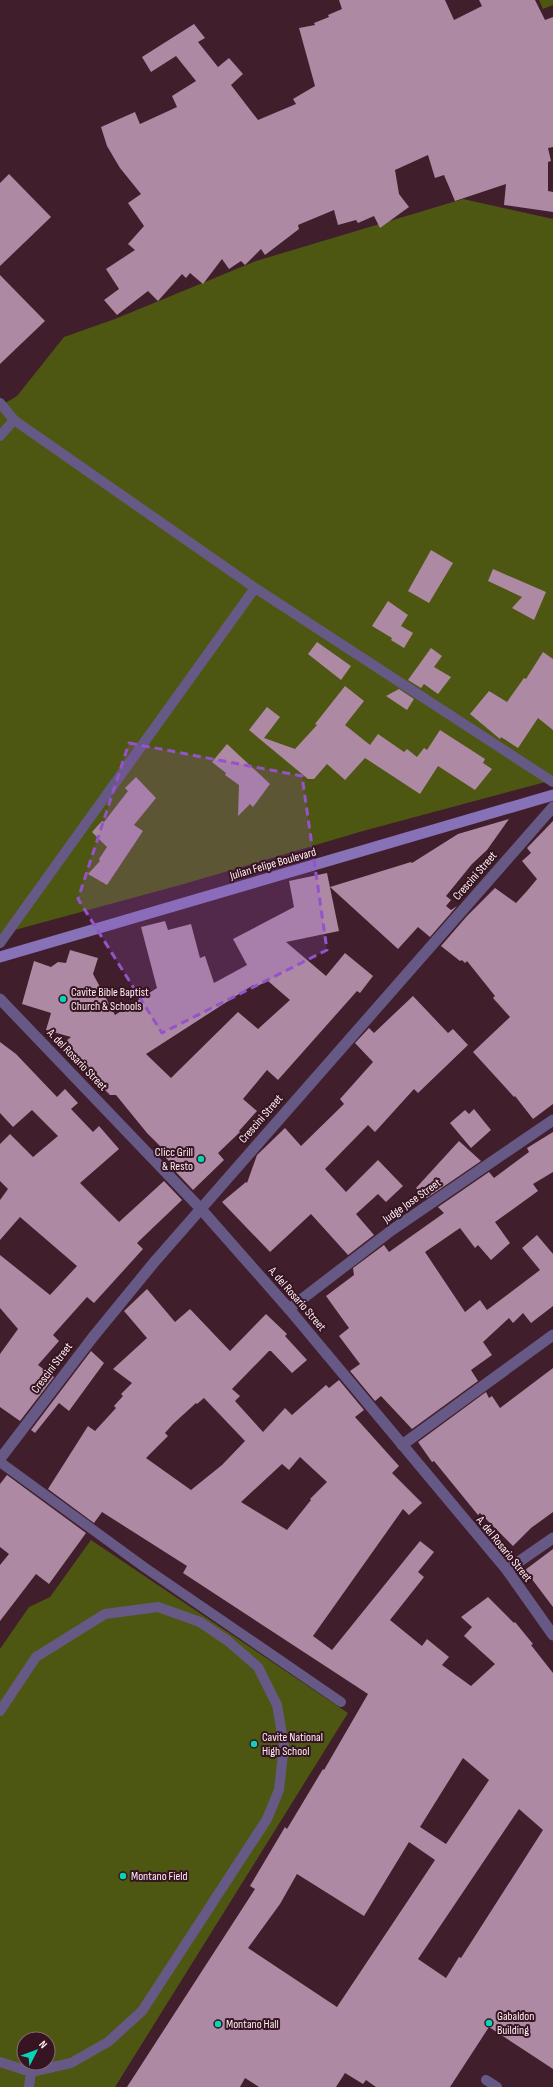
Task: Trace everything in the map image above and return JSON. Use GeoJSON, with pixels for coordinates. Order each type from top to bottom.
{"type":"FeatureCollection","features":[{"type":"Feature","properties":{"kind":"main road","name":"Julian Felipe Boulevard"},"geometry":{"type":"LineString","coordinates":[[0,957],[553,795]]}},
{"type":"Feature","properties":{"kind":"street","name":"Crescini Street"},"geometry":{"type":"LineString","coordinates":[[0,1459],[93,1337],[200,1208],[553,806]]}},
{"type":"Feature","properties":{"kind":"street","name":"A. del Rosario Street"},"geometry":{"type":"LineString","coordinates":[[0,999],[200,1208],[289,1309],[507,1570],[553,1635]]}},
{"type":"Feature","properties":{"kind":"street","name":"Judge Jose Street"},"geometry":{"type":"LineString","coordinates":[[289,1309],[392,1230],[553,1120]]}},
{"type":"Feature","properties":{"kind":"street"},"geometry":{"type":"LineString","coordinates":[[402,1445],[553,1335]]}},
{"type":"Feature","properties":{"kind":"street"},"geometry":{"type":"LineString","coordinates":[[507,1570],[553,1538]]}},
{"type":"Feature","properties":{"kind":"lane"},"geometry":{"type":"LineString","coordinates":[[0,403],[14,420],[255,588],[553,782]]}},
{"type":"Feature","properties":{"kind":"lane"},"geometry":{"type":"LineString","coordinates":[[0,436],[14,420]]}},
{"type":"Feature","properties":{"kind":"lane"},"geometry":{"type":"LineString","coordinates":[[0,943],[255,588]]}},
{"type":"Feature","properties":{"kind":"lane"},"geometry":{"type":"LineString","coordinates":[[0,1462],[144,1567],[341,1702]]}},
{"type":"Feature","properties":{"kind":"lane"},"geometry":{"type":"LineString","coordinates":[[0,1711],[36,1657],[105,1614],[158,1607],[200,1622],[228,1641],[258,1666],[277,1705],[284,1745],[279,1790],[267,1819],[142,2011],[108,2042],[71,2063],[31,2072],[0,2062]]}},
{"type":"Feature","properties":{"kind":"lane"},"geometry":{"type":"LineString","coordinates":[[29,2087],[31,2072]]}},
{"type":"Feature","properties":{"kind":"lane"},"geometry":{"type":"LineString","coordinates":[[486,2080],[497,2087]]}},
{"type":"Feature","properties":{"kind":"highlighted area"},"geometry":{"type":"Polygon","coordinates":[[[129,743],[302,776],[327,950],[162,1033],[78,899],[129,743]]]}},
{"type":"Feature","properties":{"kind":"green space"},"geometry":{"type":"Polygon","coordinates":[[[539,0],[553,0],[553,5],[543,9],[539,0]]]}},
{"type":"Feature","properties":{"kind":"green space"},"geometry":{"type":"Polygon","coordinates":[[[463,199],[553,219],[553,780],[363,831],[184,884],[0,934],[0,406],[17,396],[64,337],[115,319],[256,261],[463,199]]]}},
{"type":"Feature","properties":{"kind":"green space","name":"Montano Field"},"geometry":{"type":"Polygon","coordinates":[[[91,1540],[348,1713],[115,2087],[0,2087],[0,1649],[29,1607],[50,1597],[91,1540]]]}},
{"type":"Feature","properties":{"kind":"building"},"geometry":{"type":"Polygon","coordinates":[[[339,0],[445,0],[454,20],[482,6],[479,0],[535,0],[545,20],[553,17],[553,147],[548,148],[551,161],[548,162],[548,191],[553,192],[553,212],[504,205],[506,184],[455,201],[444,175],[435,178],[428,155],[395,170],[399,194],[409,207],[380,228],[374,216],[358,223],[356,220],[338,225],[334,210],[298,225],[299,229],[265,255],[261,249],[245,265],[241,261],[229,269],[222,259],[203,284],[190,273],[186,278],[182,274],[158,301],[148,291],[117,315],[104,300],[119,289],[106,269],[135,250],[128,244],[144,226],[128,203],[141,194],[120,168],[107,146],[101,127],[135,112],[140,124],[177,107],[172,96],[196,81],[176,56],[151,72],[142,57],[194,24],[205,38],[198,42],[218,67],[229,58],[243,74],[231,85],[258,120],[296,104],[293,99],[315,86],[299,28],[315,25],[314,23],[329,17],[328,15],[342,9],[339,0]]]}},
{"type":"Feature","properties":{"kind":"building"},"geometry":{"type":"Polygon","coordinates":[[[9,174],[51,217],[0,266],[0,183],[9,174]]]}},
{"type":"Feature","properties":{"kind":"building"},"geometry":{"type":"Polygon","coordinates":[[[0,275],[45,321],[0,364],[0,275]]]}},
{"type":"Feature","properties":{"kind":"building"},"geometry":{"type":"Polygon","coordinates":[[[431,550],[453,563],[429,603],[408,591],[431,550]]]}},
{"type":"Feature","properties":{"kind":"building"},"geometry":{"type":"Polygon","coordinates":[[[493,569],[546,592],[534,620],[512,608],[522,597],[488,581],[493,569]]]}},
{"type":"Feature","properties":{"kind":"building"},"geometry":{"type":"Polygon","coordinates":[[[388,601],[408,615],[401,626],[413,633],[404,648],[391,640],[392,638],[372,626],[388,601]]]}},
{"type":"Feature","properties":{"kind":"building"},"geometry":{"type":"Polygon","coordinates":[[[317,642],[351,666],[341,680],[308,654],[317,642]]]}},
{"type":"Feature","properties":{"kind":"building"},"geometry":{"type":"Polygon","coordinates":[[[431,648],[442,656],[434,667],[451,677],[438,694],[424,684],[421,688],[408,680],[431,648]]]}},
{"type":"Feature","properties":{"kind":"building"},"geometry":{"type":"Polygon","coordinates":[[[543,652],[553,659],[553,730],[538,718],[518,748],[501,737],[500,739],[470,714],[489,691],[507,702],[524,678],[526,679],[543,652]]]}},
{"type":"Feature","properties":{"kind":"building"},"geometry":{"type":"Polygon","coordinates":[[[345,686],[364,701],[345,725],[370,745],[378,734],[404,752],[407,749],[417,757],[424,748],[427,750],[440,730],[485,759],[483,763],[492,769],[475,790],[438,766],[420,794],[365,758],[345,780],[327,764],[314,779],[308,779],[249,730],[267,707],[280,717],[264,738],[295,749],[317,725],[315,724],[345,686]]]}},
{"type":"Feature","properties":{"kind":"building"},"geometry":{"type":"Polygon","coordinates":[[[399,689],[414,699],[407,710],[386,696],[399,689]]]}},
{"type":"Feature","properties":{"kind":"building"},"geometry":{"type":"Polygon","coordinates":[[[227,744],[270,784],[253,807],[250,804],[238,816],[239,785],[225,775],[226,773],[212,762],[227,744]]]}},
{"type":"Feature","properties":{"kind":"building"},"geometry":{"type":"Polygon","coordinates":[[[136,777],[156,798],[134,825],[143,831],[107,885],[88,874],[100,861],[99,859],[107,847],[92,832],[102,821],[104,822],[128,791],[125,788],[136,777]]]}},
{"type":"Feature","properties":{"kind":"building"},"geometry":{"type":"Polygon","coordinates":[[[509,819],[487,850],[472,864],[446,896],[451,900],[446,906],[451,910],[457,906],[430,937],[418,927],[398,949],[330,887],[411,862],[412,863],[458,834],[509,819]]]}},
{"type":"Feature","properties":{"kind":"building"},"geometry":{"type":"Polygon","coordinates":[[[553,821],[553,1104],[533,1119],[515,1096],[514,1097],[473,1052],[510,1017],[493,998],[495,996],[467,961],[465,963],[462,960],[460,961],[441,946],[467,916],[495,888],[516,903],[527,891],[537,879],[522,861],[531,853],[527,848],[553,821]]]}},
{"type":"Feature","properties":{"kind":"building"},"geometry":{"type":"Polygon","coordinates":[[[327,873],[339,931],[286,942],[326,976],[345,953],[373,976],[360,993],[357,991],[278,1080],[267,1070],[243,1099],[257,1111],[239,1131],[240,1132],[218,1153],[224,1160],[193,1190],[175,1171],[177,1169],[160,1152],[163,1149],[147,1133],[116,1095],[110,1095],[61,1045],[71,1037],[46,1030],[51,1013],[22,1004],[34,961],[51,967],[58,962],[66,963],[70,950],[98,958],[93,974],[115,1015],[157,988],[141,927],[165,921],[168,930],[191,924],[200,958],[205,956],[214,983],[247,965],[233,939],[294,907],[289,881],[327,873]],[[268,981],[255,987],[253,985],[146,1054],[171,1078],[238,1012],[258,1029],[290,1000],[268,981]]]}},
{"type":"Feature","properties":{"kind":"building"},"geometry":{"type":"Polygon","coordinates":[[[413,996],[448,1033],[453,1029],[468,1045],[418,1093],[414,1089],[375,1132],[368,1125],[325,1169],[346,1192],[378,1160],[403,1186],[386,1202],[378,1194],[356,1214],[374,1235],[348,1255],[311,1214],[270,1252],[222,1202],[246,1182],[247,1183],[257,1155],[285,1128],[301,1146],[344,1104],[340,1099],[373,1062],[355,1043],[369,1028],[374,1033],[413,996]]]}},
{"type":"Feature","properties":{"kind":"building"},"geometry":{"type":"Polygon","coordinates":[[[0,1042],[16,1054],[57,1097],[65,1089],[78,1103],[71,1109],[93,1132],[99,1126],[119,1149],[80,1183],[119,1222],[164,1181],[182,1200],[137,1243],[143,1249],[94,1303],[87,1297],[53,1335],[59,1341],[38,1365],[54,1377],[20,1421],[0,1407],[0,1354],[18,1329],[0,1308],[0,1255],[50,1295],[77,1266],[20,1217],[0,1240],[0,1200],[8,1189],[0,1181],[0,1144],[10,1134],[33,1157],[58,1136],[32,1110],[13,1127],[0,1113],[0,1042]]]}},
{"type":"Feature","properties":{"kind":"building"},"geometry":{"type":"Polygon","coordinates":[[[474,1109],[491,1130],[471,1148],[450,1123],[465,1110],[469,1114],[474,1109]]]}},
{"type":"Feature","properties":{"kind":"building"},"geometry":{"type":"Polygon","coordinates":[[[553,1132],[553,1172],[533,1184],[538,1191],[495,1222],[510,1243],[491,1260],[478,1245],[475,1248],[460,1228],[425,1252],[465,1312],[480,1300],[487,1310],[540,1270],[522,1248],[537,1235],[553,1254],[553,1306],[531,1323],[523,1313],[513,1323],[509,1318],[483,1342],[492,1355],[471,1370],[478,1381],[412,1429],[381,1396],[375,1401],[350,1371],[360,1364],[339,1336],[349,1328],[326,1296],[354,1275],[353,1268],[384,1245],[389,1252],[444,1213],[438,1207],[489,1172],[494,1178],[529,1152],[527,1148],[553,1132]]]}},
{"type":"Feature","properties":{"kind":"building"},"geometry":{"type":"Polygon","coordinates":[[[459,1141],[481,1161],[427,1198],[416,1188],[459,1141]]]}},
{"type":"Feature","properties":{"kind":"building"},"geometry":{"type":"Polygon","coordinates":[[[147,1289],[175,1322],[190,1309],[230,1351],[266,1314],[287,1334],[285,1336],[307,1360],[292,1373],[271,1351],[269,1351],[232,1389],[240,1396],[235,1401],[263,1432],[285,1408],[292,1415],[326,1385],[329,1388],[339,1380],[364,1410],[355,1417],[399,1466],[392,1473],[422,1503],[409,1515],[403,1509],[313,1636],[332,1650],[420,1541],[434,1552],[418,1572],[424,1577],[390,1620],[422,1646],[427,1639],[449,1657],[442,1665],[471,1686],[495,1664],[464,1636],[472,1627],[461,1617],[488,1597],[514,1623],[515,1622],[533,1644],[531,1645],[553,1673],[553,2069],[489,2027],[450,2087],[376,2087],[366,2080],[363,2084],[345,2073],[336,2087],[259,2087],[245,2078],[240,2087],[127,2087],[255,1889],[250,1886],[285,1827],[287,1829],[323,1769],[324,1770],[368,1694],[183,1573],[187,1566],[102,1512],[94,1523],[48,1489],[88,1426],[95,1431],[116,1408],[114,1406],[123,1396],[121,1394],[132,1383],[113,1369],[147,1338],[124,1311],[147,1289]],[[204,1398],[197,1404],[196,1403],[173,1424],[165,1433],[168,1436],[146,1458],[191,1490],[222,1465],[245,1441],[204,1398]],[[300,1457],[289,1470],[282,1464],[241,1502],[287,1530],[311,1500],[310,1499],[327,1482],[300,1457]],[[463,1758],[420,1827],[446,1844],[489,1780],[463,1758]],[[519,1809],[418,1959],[446,1978],[459,1957],[461,1958],[543,1830],[519,1809]],[[409,1842],[364,1916],[297,1874],[280,1904],[248,1948],[337,2007],[435,1860],[409,1842]]]}},
{"type":"Feature","properties":{"kind":"building"},"geometry":{"type":"Polygon","coordinates":[[[91,1351],[104,1363],[69,1411],[59,1403],[35,1433],[31,1430],[91,1351]]]}},
{"type":"Feature","properties":{"kind":"building"},"geometry":{"type":"Polygon","coordinates":[[[553,1368],[553,1512],[531,1528],[513,1546],[480,1513],[478,1515],[434,1461],[432,1462],[418,1442],[486,1392],[489,1398],[492,1396],[500,1408],[553,1368]]]}},
{"type":"Feature","properties":{"kind":"building"},"geometry":{"type":"Polygon","coordinates":[[[7,1475],[86,1533],[49,1584],[36,1574],[0,1621],[0,1565],[9,1554],[0,1547],[0,1484],[7,1475]]]}},
{"type":"Feature","properties":{"kind":"building"},"geometry":{"type":"Polygon","coordinates":[[[553,1549],[553,1607],[525,1570],[553,1549]]]}},
{"type":"Feature","properties":{"kind":"place","name":"Cavite Bible Baptist Church & Schools"},"geometry":{"type":"Point","coordinates":[63,999]}},
{"type":"Feature","properties":{"kind":"place","name":"Clicc Grill & Resto"},"geometry":{"type":"Point","coordinates":[201,1159]}},
{"type":"Feature","properties":{"kind":"place","name":"Cavite National High School"},"geometry":{"type":"Point","coordinates":[254,1744]}},
{"type":"Feature","properties":{"kind":"place","name":"Montano Field"},"geometry":{"type":"Point","coordinates":[123,1876]}},
{"type":"Feature","properties":{"kind":"place","name":"Gabaldon Building"},"geometry":{"type":"Point","coordinates":[489,2023]}},
{"type":"Feature","properties":{"kind":"place","name":"Montano Hall"},"geometry":{"type":"Point","coordinates":[218,2024]}}]}
